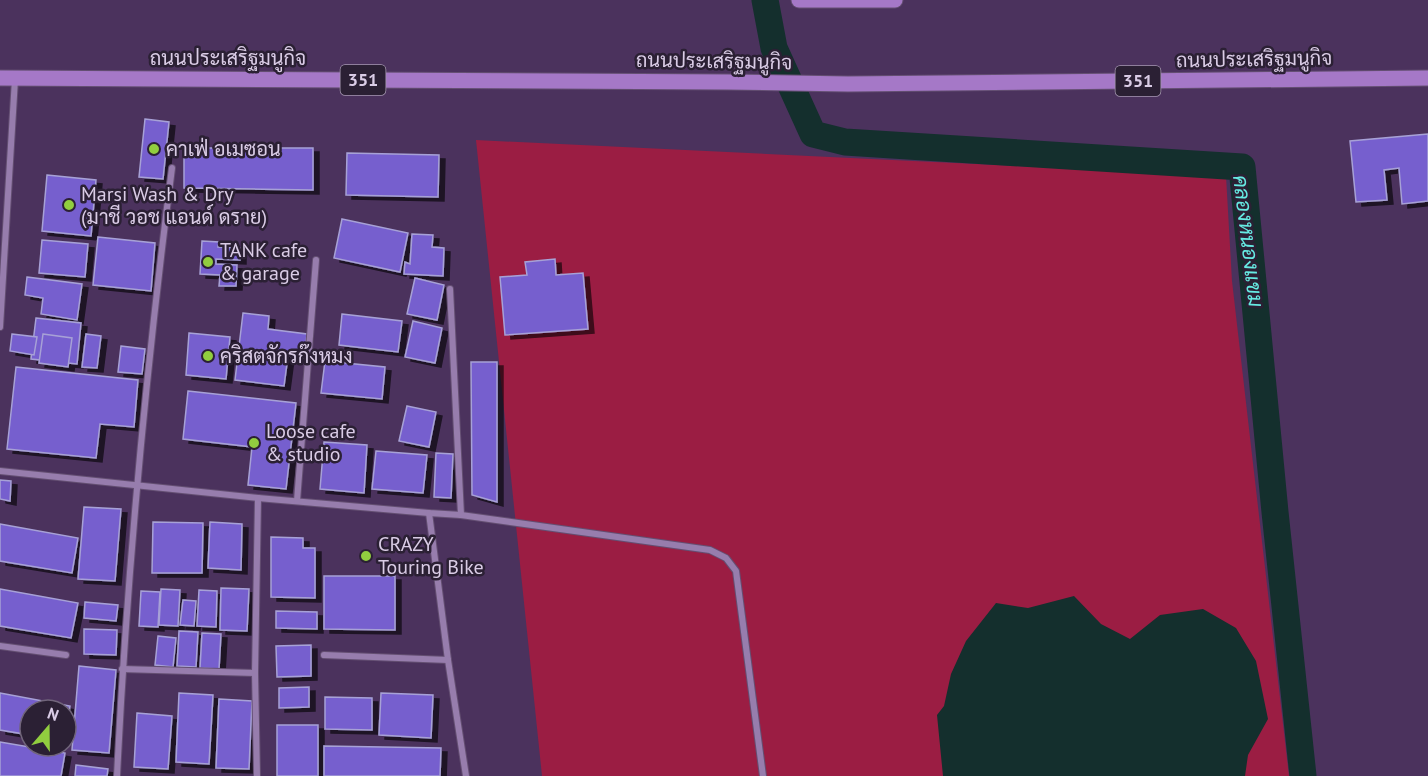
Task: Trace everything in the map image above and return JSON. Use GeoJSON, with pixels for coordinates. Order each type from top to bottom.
{"type":"FeatureCollection","features":[{"type":"Feature","properties":{"kind":"main road"},"geometry":{"type":"LineString","coordinates":[[799,0],[895,0]]}},
{"type":"Feature","properties":{"kind":"main road","name":"ถนนประเสริฐมนูกิจ"},"geometry":{"type":"LineString","coordinates":[[8,78],[848,84],[1428,78]]}},
{"type":"Feature","properties":{"kind":"street"},"geometry":{"type":"LineString","coordinates":[[0,327],[8,78]]}},
{"type":"Feature","properties":{"kind":"street"},"geometry":{"type":"LineString","coordinates":[[117,776],[136,486],[171,168]]}},
{"type":"Feature","properties":{"kind":"street"},"geometry":{"type":"LineString","coordinates":[[297,501],[316,260]]}},
{"type":"Feature","properties":{"kind":"street"},"geometry":{"type":"LineString","coordinates":[[450,289],[460,515]]}},
{"type":"Feature","properties":{"kind":"street"},"geometry":{"type":"LineString","coordinates":[[0,471],[258,498],[460,515],[710,550],[726,558],[736,571],[763,776]]}},
{"type":"Feature","properties":{"kind":"street"},"geometry":{"type":"LineString","coordinates":[[258,498],[255,673],[258,776]]}},
{"type":"Feature","properties":{"kind":"street"},"geometry":{"type":"LineString","coordinates":[[429,513],[466,776]]}},
{"type":"Feature","properties":{"kind":"street"},"geometry":{"type":"LineString","coordinates":[[0,646],[66,655]]}},
{"type":"Feature","properties":{"kind":"street"},"geometry":{"type":"LineString","coordinates":[[324,655],[448,660]]}},
{"type":"Feature","properties":{"kind":"street"},"geometry":{"type":"LineString","coordinates":[[123,669],[255,673]]}},
{"type":"Feature","properties":{"kind":"shaded area"},"geometry":{"type":"Polygon","coordinates":[[[476,140],[1226,176],[1232,281],[1289,776],[542,776],[476,140]]]}},
{"type":"Feature","properties":{"kind":"shaded area"},"geometry":{"type":"Polygon","coordinates":[[[1074,596],[1101,624],[1130,639],[1160,615],[1203,609],[1236,628],[1256,661],[1268,719],[1248,755],[1245,776],[943,776],[937,715],[944,706],[951,674],[966,641],[996,603],[1028,608],[1074,596]]]}},
{"type":"Feature","properties":{"kind":"building","name":"คาเฟ่ อเมซอน"},"geometry":{"type":"Polygon","coordinates":[[[145,119],[169,122],[163,179],[139,177],[145,119]]]}},
{"type":"Feature","properties":{"kind":"building"},"geometry":{"type":"Polygon","coordinates":[[[1428,134],[1428,201],[1402,204],[1399,168],[1384,170],[1387,200],[1356,202],[1350,141],[1428,134]]]}},
{"type":"Feature","properties":{"kind":"building"},"geometry":{"type":"Polygon","coordinates":[[[184,148],[313,148],[313,190],[184,188],[184,148]]]}},
{"type":"Feature","properties":{"kind":"building"},"geometry":{"type":"Polygon","coordinates":[[[347,153],[439,155],[438,197],[346,195],[347,153]]]}},
{"type":"Feature","properties":{"kind":"building","name":"Marsi Wash & Dry (มาชี วอช แอนด์ ดราย)"},"geometry":{"type":"Polygon","coordinates":[[[47,175],[96,180],[91,236],[42,231],[47,175]]]}},
{"type":"Feature","properties":{"kind":"building"},"geometry":{"type":"Polygon","coordinates":[[[342,219],[408,233],[400,272],[334,258],[342,219]]]}},
{"type":"Feature","properties":{"kind":"building"},"geometry":{"type":"Polygon","coordinates":[[[412,234],[433,235],[432,247],[444,248],[443,276],[404,274],[405,262],[410,264],[412,234]]]}},
{"type":"Feature","properties":{"kind":"building"},"geometry":{"type":"Polygon","coordinates":[[[98,237],[155,243],[151,291],[93,285],[98,237]]]}},
{"type":"Feature","properties":{"kind":"building"},"geometry":{"type":"Polygon","coordinates":[[[42,240],[88,244],[85,277],[39,273],[42,240]]]}},
{"type":"Feature","properties":{"kind":"building","name":"TANK cafe & garage"},"geometry":{"type":"Polygon","coordinates":[[[202,241],[219,242],[218,247],[240,248],[240,260],[216,259],[216,264],[237,265],[236,286],[219,286],[220,275],[200,274],[202,241]]]}},
{"type":"Feature","properties":{"kind":"building"},"geometry":{"type":"Polygon","coordinates":[[[555,259],[556,275],[583,273],[588,329],[505,335],[500,277],[527,275],[525,262],[555,259]]]}},
{"type":"Feature","properties":{"kind":"building"},"geometry":{"type":"Polygon","coordinates":[[[27,277],[82,284],[77,320],[41,314],[43,298],[25,295],[27,277]]]}},
{"type":"Feature","properties":{"kind":"building"},"geometry":{"type":"Polygon","coordinates":[[[415,278],[444,285],[437,320],[407,314],[415,278]]]}},
{"type":"Feature","properties":{"kind":"building"},"geometry":{"type":"Polygon","coordinates":[[[243,313],[269,316],[268,329],[307,334],[304,358],[288,356],[284,386],[235,380],[243,313]]]}},
{"type":"Feature","properties":{"kind":"building"},"geometry":{"type":"Polygon","coordinates":[[[342,314],[402,321],[398,352],[339,345],[342,314]]]}},
{"type":"Feature","properties":{"kind":"building"},"geometry":{"type":"Polygon","coordinates":[[[36,318],[81,323],[77,364],[31,359],[36,318]]]}},
{"type":"Feature","properties":{"kind":"building"},"geometry":{"type":"Polygon","coordinates":[[[413,321],[442,328],[435,363],[405,357],[413,321]]]}},
{"type":"Feature","properties":{"kind":"building","name":"คริสตจักรก๊งหมง"},"geometry":{"type":"Polygon","coordinates":[[[189,333],[230,337],[226,379],[186,375],[189,333]]]}},
{"type":"Feature","properties":{"kind":"building"},"geometry":{"type":"Polygon","coordinates":[[[12,334],[37,337],[34,355],[10,351],[12,334]]]}},
{"type":"Feature","properties":{"kind":"building"},"geometry":{"type":"Polygon","coordinates":[[[43,334],[72,338],[68,367],[39,363],[43,334]]]}},
{"type":"Feature","properties":{"kind":"building"},"geometry":{"type":"Polygon","coordinates":[[[86,334],[101,336],[97,368],[82,367],[86,334]]]}},
{"type":"Feature","properties":{"kind":"building"},"geometry":{"type":"Polygon","coordinates":[[[121,346],[145,349],[142,374],[118,372],[121,346]]]}},
{"type":"Feature","properties":{"kind":"building"},"geometry":{"type":"Polygon","coordinates":[[[325,361],[385,367],[382,399],[321,393],[325,361]]]}},
{"type":"Feature","properties":{"kind":"building"},"geometry":{"type":"Polygon","coordinates":[[[471,362],[497,362],[497,502],[472,495],[471,362]]]}},
{"type":"Feature","properties":{"kind":"building"},"geometry":{"type":"Polygon","coordinates":[[[16,367],[138,380],[134,427],[100,424],[96,458],[7,449],[16,367]]]}},
{"type":"Feature","properties":{"kind":"building","name":"Loose cafe & studio"},"geometry":{"type":"Polygon","coordinates":[[[188,391],[296,403],[286,489],[248,485],[252,447],[183,439],[188,391]]]}},
{"type":"Feature","properties":{"kind":"building"},"geometry":{"type":"Polygon","coordinates":[[[407,406],[436,412],[429,447],[399,441],[407,406]]]}},
{"type":"Feature","properties":{"kind":"building"},"geometry":{"type":"Polygon","coordinates":[[[324,442],[367,445],[364,493],[320,489],[324,442]]]}},
{"type":"Feature","properties":{"kind":"building"},"geometry":{"type":"Polygon","coordinates":[[[376,451],[427,455],[423,493],[372,489],[376,451]]]}},
{"type":"Feature","properties":{"kind":"building"},"geometry":{"type":"Polygon","coordinates":[[[436,453],[453,454],[451,498],[434,497],[436,453]]]}},
{"type":"Feature","properties":{"kind":"building"},"geometry":{"type":"Polygon","coordinates":[[[0,480],[11,481],[10,501],[0,499],[0,480]]]}},
{"type":"Feature","properties":{"kind":"building"},"geometry":{"type":"Polygon","coordinates":[[[84,507],[121,509],[115,581],[78,579],[84,507]]]}},
{"type":"Feature","properties":{"kind":"building"},"geometry":{"type":"Polygon","coordinates":[[[153,522],[203,523],[202,573],[152,573],[153,522]]]}},
{"type":"Feature","properties":{"kind":"building"},"geometry":{"type":"Polygon","coordinates":[[[210,522],[242,524],[241,570],[208,568],[210,522]]]}},
{"type":"Feature","properties":{"kind":"building"},"geometry":{"type":"Polygon","coordinates":[[[0,524],[78,538],[72,573],[0,561],[0,524]]]}},
{"type":"Feature","properties":{"kind":"building"},"geometry":{"type":"Polygon","coordinates":[[[271,537],[303,538],[303,548],[315,548],[315,598],[271,597],[271,537]]]}},
{"type":"Feature","properties":{"kind":"building"},"geometry":{"type":"Polygon","coordinates":[[[324,576],[395,576],[395,630],[324,629],[324,576]]]}},
{"type":"Feature","properties":{"kind":"building"},"geometry":{"type":"Polygon","coordinates":[[[221,588],[249,589],[247,631],[220,630],[221,588]]]}},
{"type":"Feature","properties":{"kind":"building"},"geometry":{"type":"Polygon","coordinates":[[[0,589],[78,603],[71,638],[0,626],[0,589]]]}},
{"type":"Feature","properties":{"kind":"building"},"geometry":{"type":"Polygon","coordinates":[[[161,589],[180,590],[178,626],[159,625],[161,589]]]}},
{"type":"Feature","properties":{"kind":"building"},"geometry":{"type":"Polygon","coordinates":[[[199,590],[217,591],[216,627],[197,626],[199,590]]]}},
{"type":"Feature","properties":{"kind":"building"},"geometry":{"type":"Polygon","coordinates":[[[141,591],[160,592],[158,627],[139,626],[141,591]]]}},
{"type":"Feature","properties":{"kind":"building"},"geometry":{"type":"Polygon","coordinates":[[[183,600],[196,601],[194,626],[180,625],[183,600]]]}},
{"type":"Feature","properties":{"kind":"building"},"geometry":{"type":"Polygon","coordinates":[[[85,602],[118,605],[116,621],[84,618],[85,602]]]}},
{"type":"Feature","properties":{"kind":"building"},"geometry":{"type":"Polygon","coordinates":[[[276,611],[317,612],[317,629],[276,628],[276,611]]]}},
{"type":"Feature","properties":{"kind":"building"},"geometry":{"type":"Polygon","coordinates":[[[84,629],[117,630],[116,655],[84,654],[84,629]]]}},
{"type":"Feature","properties":{"kind":"building"},"geometry":{"type":"Polygon","coordinates":[[[179,631],[198,632],[196,667],[177,666],[179,631]]]}},
{"type":"Feature","properties":{"kind":"building"},"geometry":{"type":"Polygon","coordinates":[[[202,633],[221,634],[219,669],[200,668],[202,633]]]}},
{"type":"Feature","properties":{"kind":"building"},"geometry":{"type":"Polygon","coordinates":[[[158,636],[176,638],[173,667],[155,665],[158,636]]]}},
{"type":"Feature","properties":{"kind":"building"},"geometry":{"type":"Polygon","coordinates":[[[311,645],[311,676],[277,677],[276,646],[311,645]]]}},
{"type":"Feature","properties":{"kind":"building"},"geometry":{"type":"Polygon","coordinates":[[[79,666],[116,670],[109,753],[78,750],[76,698],[79,666]]]}},
{"type":"Feature","properties":{"kind":"building"},"geometry":{"type":"Polygon","coordinates":[[[309,687],[309,707],[279,708],[279,688],[309,687]]]}},
{"type":"Feature","properties":{"kind":"building"},"geometry":{"type":"Polygon","coordinates":[[[0,693],[27,698],[18,698],[18,733],[0,730],[0,693]]]}},
{"type":"Feature","properties":{"kind":"building"},"geometry":{"type":"Polygon","coordinates":[[[179,693],[213,695],[209,764],[176,762],[179,693]]]}},
{"type":"Feature","properties":{"kind":"building"},"geometry":{"type":"Polygon","coordinates":[[[381,693],[433,695],[431,738],[379,735],[381,693]]]}},
{"type":"Feature","properties":{"kind":"building"},"geometry":{"type":"Polygon","coordinates":[[[325,697],[372,698],[372,730],[325,729],[325,697]]]}},
{"type":"Feature","properties":{"kind":"building"},"geometry":{"type":"Polygon","coordinates":[[[219,699],[252,701],[249,769],[216,768],[219,699]]]}},
{"type":"Feature","properties":{"kind":"building"},"geometry":{"type":"Polygon","coordinates":[[[137,713],[172,716],[168,769],[134,767],[137,713]]]}},
{"type":"Feature","properties":{"kind":"building"},"geometry":{"type":"Polygon","coordinates":[[[277,725],[318,725],[318,776],[277,776],[277,725]]]}},
{"type":"Feature","properties":{"kind":"building"},"geometry":{"type":"Polygon","coordinates":[[[0,742],[18,745],[18,758],[64,758],[61,776],[0,776],[0,742]]]}},
{"type":"Feature","properties":{"kind":"building"},"geometry":{"type":"Polygon","coordinates":[[[324,746],[441,748],[440,776],[324,776],[324,746]]]}},
{"type":"Feature","properties":{"kind":"building"},"geometry":{"type":"Polygon","coordinates":[[[76,765],[108,769],[107,776],[75,776],[76,765]]]}},
{"type":"Feature","properties":{"kind":"waterway","name":"คลองหนองแขม"},"geometry":{"type":"LineString","coordinates":[[765,0],[774,48],[813,134],[845,142],[1242,167],[1303,776]]}},
{"type":"Feature","properties":{"kind":"place","name":"คาเฟ่ อเมซอน"},"geometry":{"type":"Point","coordinates":[154,149]}},
{"type":"Feature","properties":{"kind":"place","name":"Marsi Wash & Dry (มาชี วอช แอนด์ ดราย)"},"geometry":{"type":"Point","coordinates":[69,205]}},
{"type":"Feature","properties":{"kind":"place","name":"TANK cafe & garage"},"geometry":{"type":"Point","coordinates":[208,262]}},
{"type":"Feature","properties":{"kind":"place","name":"คริสตจักรก๊งหมง"},"geometry":{"type":"Point","coordinates":[208,356]}},
{"type":"Feature","properties":{"kind":"place","name":"Loose cafe & studio"},"geometry":{"type":"Point","coordinates":[254,443]}},
{"type":"Feature","properties":{"kind":"place","name":"CRAZY Touring Bike"},"geometry":{"type":"Point","coordinates":[366,556]}}]}
